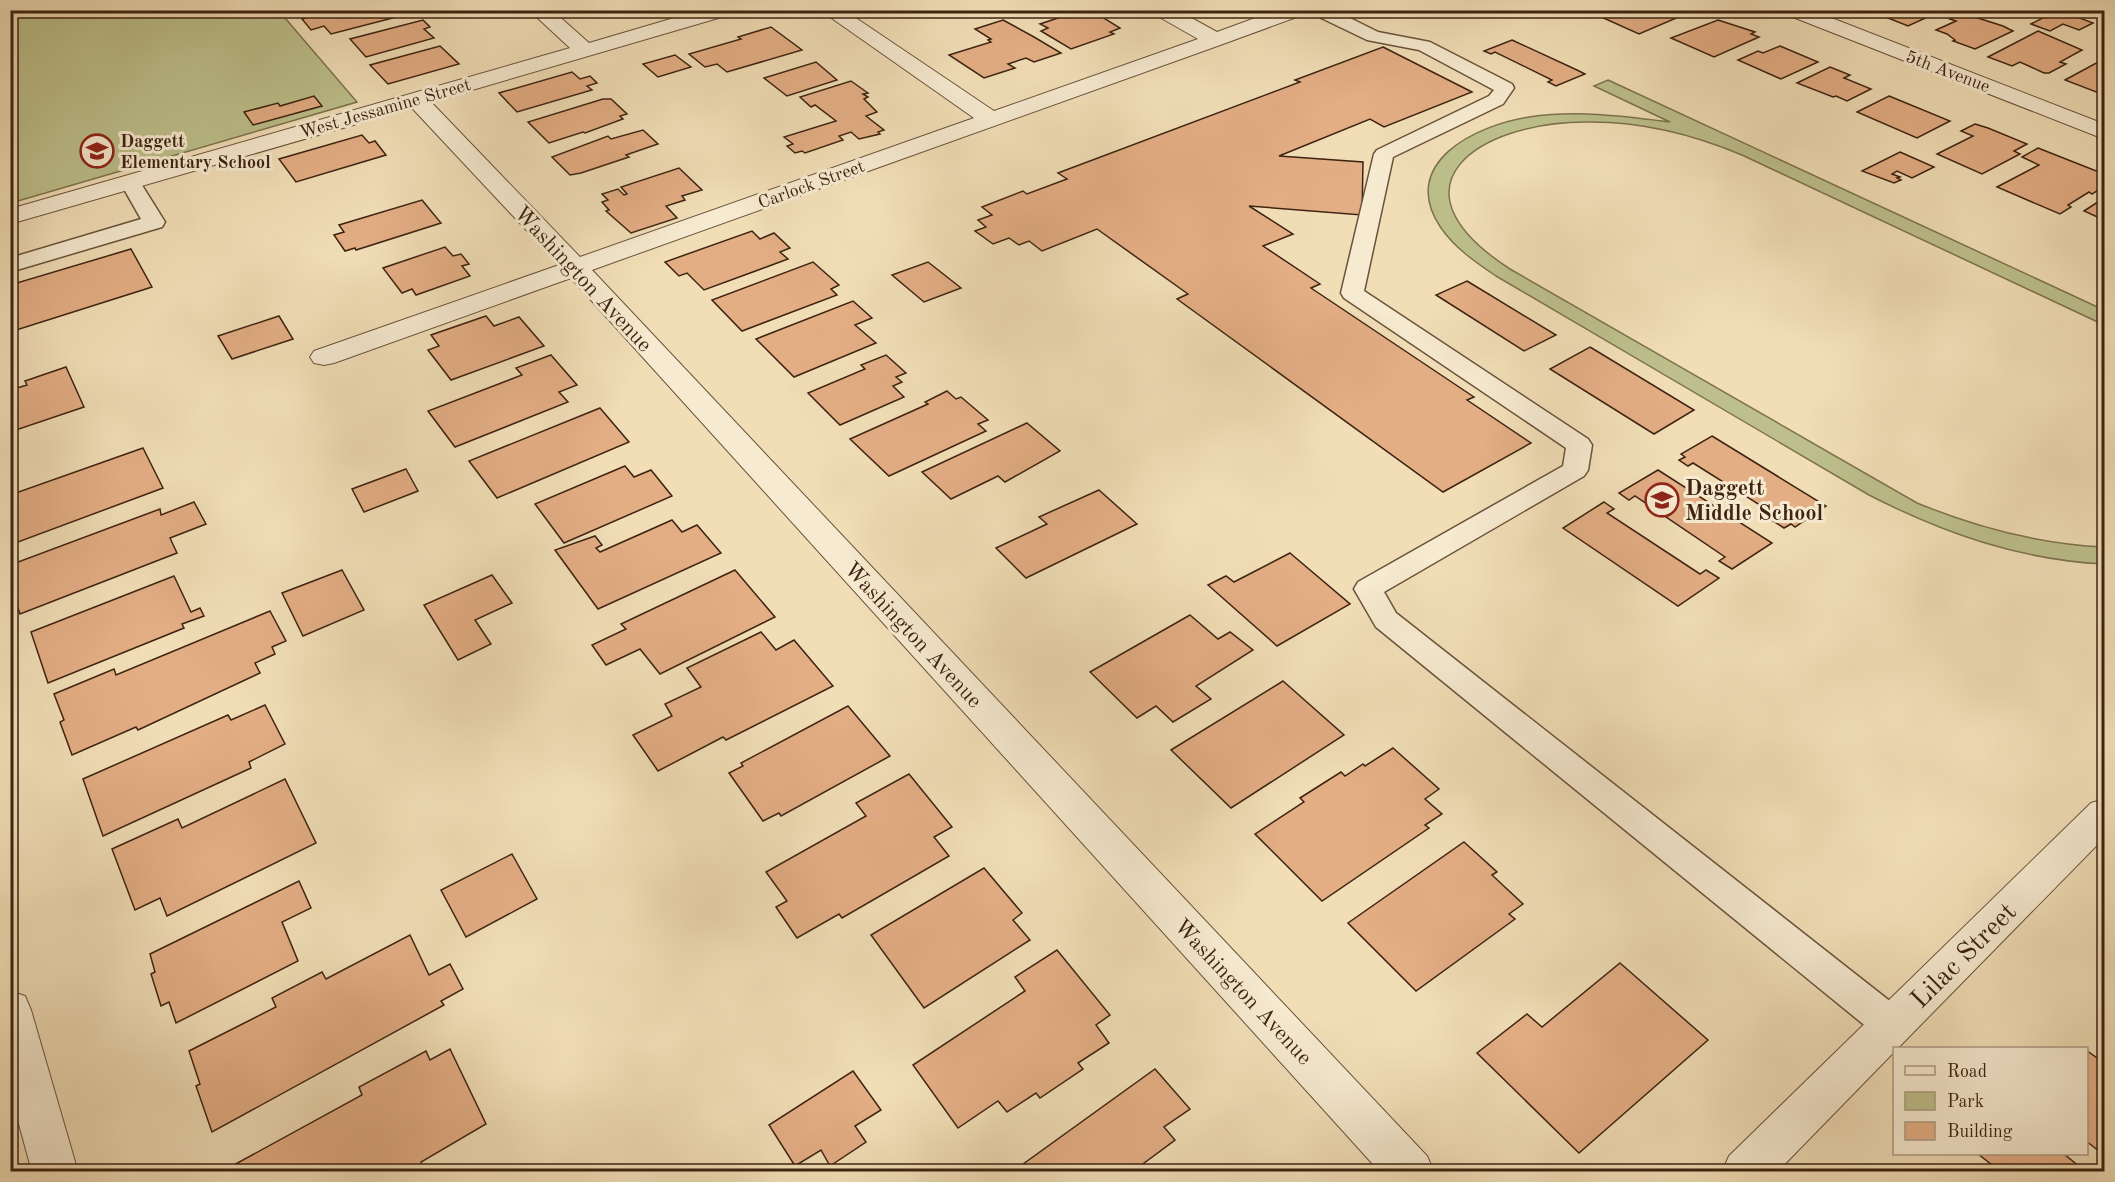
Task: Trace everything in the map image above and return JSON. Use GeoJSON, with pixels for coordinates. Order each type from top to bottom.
{"type":"FeatureCollection","features":[{"type":"Feature","properties":{"kind":"street"},"geometry":{"type":"LineString","coordinates":[[539,10],[586,51]]}},
{"type":"Feature","properties":{"kind":"street","name":"West Jessamine Street"},"geometry":{"type":"LineString","coordinates":[[10,217],[725,10]]}},
{"type":"Feature","properties":{"kind":"street"},"geometry":{"type":"LineString","coordinates":[[830,10],[992,120]]}},
{"type":"Feature","properties":{"kind":"street"},"geometry":{"type":"LineString","coordinates":[[1161,10],[1216,40]]}},
{"type":"Feature","properties":{"kind":"street","name":"Carlock Street"},"geometry":{"type":"LineString","coordinates":[[324,357],[1298,10]]}},
{"type":"Feature","properties":{"kind":"street","name":"5th Avenue"},"geometry":{"type":"LineString","coordinates":[[1792,10],[2104,132]]}},
{"type":"Feature","properties":{"kind":"street","name":"Washington Avenue"},"geometry":{"type":"LineString","coordinates":[[416,99],[576,268],[1411,1172]]}},
{"type":"Feature","properties":{"kind":"street","name":"Lilac Street"},"geometry":{"type":"LineString","coordinates":[[1744,1172],[2104,814]]}},
{"type":"Feature","properties":{"kind":"street"},"geometry":{"type":"LineString","coordinates":[[10,1010],[55,1172]]}},
{"type":"Feature","properties":{"kind":"lane"},"geometry":{"type":"LineString","coordinates":[[1319,10],[1373,36],[1424,45],[1505,88],[1496,100],[1384,154],[1352,293],[1579,445],[1575,470],[1368,589],[1386,620],[1892,1025]]}},
{"type":"Feature","properties":{"kind":"lane"},"geometry":{"type":"LineString","coordinates":[[10,266],[154,222],[130,182]]}},
{"type":"Feature","properties":{"kind":"green space","name":"Daggett Elementary School"},"geometry":{"type":"Polygon","coordinates":[[[11,11],[279,11],[357,102],[11,203],[11,11]]]}},
{"type":"Feature","properties":{"kind":"green space"},"geometry":{"type":"Polygon","coordinates":[[[1608,80],[2104,310],[2104,325],[1742,155],[1685,135],[1646,126],[1606,122],[1547,125],[1511,133],[1481,147],[1460,164],[1450,186],[1453,211],[1472,239],[1510,269],[1917,503],[1963,520],[2009,533],[2056,542],[2104,547],[2104,564],[2042,557],[2012,550],[1954,532],[1897,509],[1869,495],[1496,276],[1459,248],[1441,228],[1430,205],[1429,184],[1436,166],[1449,151],[1466,138],[1508,121],[1547,115],[1600,115],[1670,122],[1594,86],[1608,80]]]}},
{"type":"Feature","properties":{"kind":"building"},"geometry":{"type":"Polygon","coordinates":[[[334,10],[405,10],[408,14],[331,34],[324,26],[311,30],[302,19],[334,10]]]}},
{"type":"Feature","properties":{"kind":"building"},"geometry":{"type":"Polygon","coordinates":[[[1082,10],[1091,10],[1120,28],[1110,32],[1114,34],[1071,49],[1041,31],[1048,28],[1040,24],[1082,10]]]}},
{"type":"Feature","properties":{"kind":"building"},"geometry":{"type":"Polygon","coordinates":[[[1613,10],[1695,10],[1639,34],[1599,16],[1613,10]]]}},
{"type":"Feature","properties":{"kind":"building"},"geometry":{"type":"Polygon","coordinates":[[[1868,10],[1943,10],[1908,26],[1868,10]]]}},
{"type":"Feature","properties":{"kind":"building"},"geometry":{"type":"Polygon","coordinates":[[[2058,10],[2093,23],[2079,30],[2063,24],[2050,31],[2031,24],[2058,10]]]}},
{"type":"Feature","properties":{"kind":"building"},"geometry":{"type":"Polygon","coordinates":[[[1962,13],[2013,31],[1975,49],[1953,41],[1955,40],[1947,34],[1936,30],[1956,21],[1950,19],[1962,13]]]}},
{"type":"Feature","properties":{"kind":"building"},"geometry":{"type":"Polygon","coordinates":[[[423,20],[430,27],[424,29],[434,38],[366,57],[350,39],[423,20]]]}},
{"type":"Feature","properties":{"kind":"building"},"geometry":{"type":"Polygon","coordinates":[[[1003,20],[1061,53],[1034,62],[1026,58],[1008,64],[1015,68],[984,78],[949,55],[991,42],[988,40],[991,39],[975,29],[1003,20]]]}},
{"type":"Feature","properties":{"kind":"building"},"geometry":{"type":"Polygon","coordinates":[[[1718,20],[1755,32],[1751,34],[1759,37],[1714,57],[1671,38],[1718,20]]]}},
{"type":"Feature","properties":{"kind":"building"},"geometry":{"type":"Polygon","coordinates":[[[771,27],[802,50],[727,72],[717,64],[705,67],[689,54],[741,39],[738,37],[771,27]]]}},
{"type":"Feature","properties":{"kind":"building"},"geometry":{"type":"Polygon","coordinates":[[[2038,31],[2082,50],[2060,62],[2066,64],[2049,73],[2020,62],[2012,66],[1988,57],[2038,31]]]}},
{"type":"Feature","properties":{"kind":"building"},"geometry":{"type":"Polygon","coordinates":[[[1512,40],[1585,74],[1556,86],[1548,82],[1552,80],[1495,52],[1491,54],[1484,51],[1512,40]]]}},
{"type":"Feature","properties":{"kind":"building"},"geometry":{"type":"Polygon","coordinates":[[[440,46],[459,64],[388,84],[370,65],[440,46]]]}},
{"type":"Feature","properties":{"kind":"building"},"geometry":{"type":"Polygon","coordinates":[[[1780,46],[1818,62],[1781,79],[1738,60],[1758,51],[1763,53],[1780,46]]]}},
{"type":"Feature","properties":{"kind":"building"},"geometry":{"type":"Polygon","coordinates":[[[1383,47],[1472,92],[1384,127],[1370,119],[1279,156],[1363,162],[1362,215],[1249,206],[1293,234],[1263,246],[1320,284],[1311,288],[1474,397],[1467,400],[1531,443],[1443,492],[1177,299],[1188,294],[1097,229],[1042,251],[1029,241],[1019,245],[1009,238],[993,244],[975,231],[986,227],[978,220],[992,215],[982,207],[1023,191],[1027,194],[1067,179],[1058,173],[1300,82],[1295,80],[1383,47]]]}},
{"type":"Feature","properties":{"kind":"building"},"geometry":{"type":"Polygon","coordinates":[[[675,55],[691,67],[658,77],[643,64],[675,55]]]}},
{"type":"Feature","properties":{"kind":"building"},"geometry":{"type":"Polygon","coordinates":[[[2100,61],[2104,62],[2104,95],[2065,80],[2100,61]]]}},
{"type":"Feature","properties":{"kind":"building"},"geometry":{"type":"Polygon","coordinates":[[[816,62],[837,80],[787,96],[764,78],[816,62]]]}},
{"type":"Feature","properties":{"kind":"building"},"geometry":{"type":"Polygon","coordinates":[[[1830,67],[1850,75],[1844,78],[1871,89],[1847,101],[1797,83],[1830,67]]]}},
{"type":"Feature","properties":{"kind":"building"},"geometry":{"type":"Polygon","coordinates":[[[572,72],[580,79],[590,76],[597,83],[587,86],[592,90],[517,112],[499,93],[572,72]]]}},
{"type":"Feature","properties":{"kind":"building"},"geometry":{"type":"Polygon","coordinates":[[[851,81],[868,93],[863,94],[868,97],[864,99],[877,112],[866,116],[884,130],[878,132],[880,134],[859,139],[851,132],[839,136],[843,140],[805,153],[802,151],[795,153],[787,146],[793,144],[784,137],[836,121],[815,105],[811,107],[800,97],[851,81]]]}},
{"type":"Feature","properties":{"kind":"building"},"geometry":{"type":"Polygon","coordinates":[[[314,96],[322,106],[253,125],[244,112],[278,103],[280,106],[314,96]]]}},
{"type":"Feature","properties":{"kind":"building"},"geometry":{"type":"Polygon","coordinates":[[[1889,96],[1950,121],[1917,138],[1857,112],[1889,96]]]}},
{"type":"Feature","properties":{"kind":"building"},"geometry":{"type":"Polygon","coordinates":[[[603,99],[611,99],[627,114],[620,116],[623,119],[549,143],[528,122],[603,99]]]}},
{"type":"Feature","properties":{"kind":"building"},"geometry":{"type":"Polygon","coordinates":[[[1975,124],[2027,144],[2014,151],[2020,154],[1982,174],[1937,154],[1973,136],[1961,131],[1975,124]]]}},
{"type":"Feature","properties":{"kind":"building"},"geometry":{"type":"Polygon","coordinates":[[[643,130],[658,144],[626,155],[629,157],[581,173],[570,175],[552,157],[608,136],[611,139],[643,130]]]}},
{"type":"Feature","properties":{"kind":"building"},"geometry":{"type":"Polygon","coordinates":[[[362,135],[369,143],[375,141],[386,155],[296,182],[279,159],[362,135]]]}},
{"type":"Feature","properties":{"kind":"building"},"geometry":{"type":"Polygon","coordinates":[[[2038,148],[2104,174],[2104,186],[2068,205],[2071,207],[2060,214],[1997,187],[2039,165],[2022,157],[2038,148]]]}},
{"type":"Feature","properties":{"kind":"building"},"geometry":{"type":"Polygon","coordinates":[[[1900,152],[1934,167],[1912,178],[1897,171],[1892,174],[1900,177],[1897,178],[1901,180],[1894,183],[1862,171],[1900,152]]]}},
{"type":"Feature","properties":{"kind":"building"},"geometry":{"type":"Polygon","coordinates":[[[679,168],[702,190],[682,196],[685,200],[666,206],[677,218],[631,233],[606,211],[609,210],[602,202],[608,200],[602,194],[618,189],[624,195],[627,194],[621,187],[679,168]]]}},
{"type":"Feature","properties":{"kind":"building"},"geometry":{"type":"Polygon","coordinates":[[[2104,198],[2104,220],[2084,211],[2104,198]]]}},
{"type":"Feature","properties":{"kind":"building"},"geometry":{"type":"Polygon","coordinates":[[[422,200],[441,223],[356,250],[355,248],[345,251],[334,235],[344,232],[339,225],[422,200]]]}},
{"type":"Feature","properties":{"kind":"building"},"geometry":{"type":"Polygon","coordinates":[[[752,231],[760,239],[774,233],[790,248],[780,252],[788,259],[704,290],[687,273],[679,276],[665,262],[752,231]]]}},
{"type":"Feature","properties":{"kind":"building"},"geometry":{"type":"Polygon","coordinates":[[[445,247],[453,256],[461,254],[469,264],[462,266],[470,276],[416,295],[412,289],[402,293],[383,268],[445,247]]]}},
{"type":"Feature","properties":{"kind":"building"},"geometry":{"type":"Polygon","coordinates":[[[131,249],[152,287],[10,332],[10,285],[131,249]]]}},
{"type":"Feature","properties":{"kind":"building"},"geometry":{"type":"Polygon","coordinates":[[[813,262],[839,285],[831,289],[837,295],[742,331],[712,300],[813,262]]]}},
{"type":"Feature","properties":{"kind":"building"},"geometry":{"type":"Polygon","coordinates":[[[928,262],[961,288],[924,302],[892,275],[928,262]]]}},
{"type":"Feature","properties":{"kind":"building"},"geometry":{"type":"Polygon","coordinates":[[[1467,281],[1556,335],[1524,351],[1436,295],[1467,281]]]}},
{"type":"Feature","properties":{"kind":"building"},"geometry":{"type":"Polygon","coordinates":[[[853,301],[872,318],[855,325],[876,343],[794,377],[756,339],[853,301]]]}},
{"type":"Feature","properties":{"kind":"building"},"geometry":{"type":"Polygon","coordinates":[[[279,316],[293,339],[232,359],[218,336],[279,316]]]}},
{"type":"Feature","properties":{"kind":"building"},"geometry":{"type":"Polygon","coordinates":[[[486,316],[494,326],[519,317],[544,346],[451,380],[428,350],[439,346],[431,335],[486,316]]]}},
{"type":"Feature","properties":{"kind":"building"},"geometry":{"type":"Polygon","coordinates":[[[1590,347],[1694,410],[1654,434],[1550,369],[1590,347]]]}},
{"type":"Feature","properties":{"kind":"building"},"geometry":{"type":"Polygon","coordinates":[[[551,355],[577,385],[559,392],[568,402],[455,447],[428,411],[522,375],[516,368],[551,355]]]}},
{"type":"Feature","properties":{"kind":"building"},"geometry":{"type":"Polygon","coordinates":[[[886,355],[906,373],[896,377],[902,382],[893,386],[904,397],[840,425],[808,393],[865,369],[861,365],[886,355]]]}},
{"type":"Feature","properties":{"kind":"building"},"geometry":{"type":"Polygon","coordinates":[[[66,367],[84,407],[10,432],[10,390],[27,385],[25,381],[66,367]]]}},
{"type":"Feature","properties":{"kind":"building"},"geometry":{"type":"Polygon","coordinates":[[[947,391],[956,399],[961,397],[988,420],[978,424],[986,431],[889,476],[850,439],[928,404],[925,402],[947,391]]]}},
{"type":"Feature","properties":{"kind":"building"},"geometry":{"type":"Polygon","coordinates":[[[600,408],[629,442],[497,498],[469,461],[600,408]]]}},
{"type":"Feature","properties":{"kind":"building"},"geometry":{"type":"Polygon","coordinates":[[[1027,423],[1060,451],[1005,482],[998,476],[951,499],[922,472],[1027,423]]]}},
{"type":"Feature","properties":{"kind":"building"},"geometry":{"type":"Polygon","coordinates":[[[1712,436],[1826,506],[1795,527],[1791,524],[1784,528],[1773,521],[1779,517],[1693,463],[1688,466],[1679,460],[1685,457],[1681,454],[1712,436]]]}},
{"type":"Feature","properties":{"kind":"building"},"geometry":{"type":"Polygon","coordinates":[[[143,448],[163,488],[10,545],[10,495],[143,448]]]}},
{"type":"Feature","properties":{"kind":"building"},"geometry":{"type":"Polygon","coordinates":[[[625,466],[634,477],[651,470],[672,496],[564,543],[535,504],[625,466]]]}},
{"type":"Feature","properties":{"kind":"building"},"geometry":{"type":"Polygon","coordinates":[[[406,469],[418,491],[364,512],[352,489],[406,469]]]}},
{"type":"Feature","properties":{"kind":"building"},"geometry":{"type":"Polygon","coordinates":[[[1658,470],[1772,543],[1732,569],[1719,561],[1725,557],[1635,496],[1629,500],[1619,493],[1658,470]]]}},
{"type":"Feature","properties":{"kind":"building"},"geometry":{"type":"Polygon","coordinates":[[[1099,490],[1137,524],[1026,578],[996,548],[1047,524],[1039,517],[1099,490]]]}},
{"type":"Feature","properties":{"kind":"building"},"geometry":{"type":"Polygon","coordinates":[[[194,502],[206,524],[170,538],[177,553],[20,614],[10,584],[10,565],[160,509],[161,515],[194,502]]]}},
{"type":"Feature","properties":{"kind":"building"},"geometry":{"type":"Polygon","coordinates":[[[1604,502],[1614,509],[1607,513],[1700,574],[1706,570],[1719,578],[1678,606],[1563,528],[1604,502]]]}},
{"type":"Feature","properties":{"kind":"building"},"geometry":{"type":"Polygon","coordinates":[[[672,520],[682,532],[697,525],[721,553],[598,609],[555,550],[595,536],[602,545],[596,548],[600,552],[672,520]]]}},
{"type":"Feature","properties":{"kind":"building"},"geometry":{"type":"Polygon","coordinates":[[[1290,553],[1350,604],[1277,646],[1208,585],[1226,576],[1234,582],[1290,553]]]}},
{"type":"Feature","properties":{"kind":"building"},"geometry":{"type":"Polygon","coordinates":[[[342,570],[364,610],[303,636],[282,593],[342,570]]]}},
{"type":"Feature","properties":{"kind":"building"},"geometry":{"type":"Polygon","coordinates":[[[735,570],[775,617],[660,674],[640,649],[606,665],[592,645],[626,629],[621,624],[735,570]]]}},
{"type":"Feature","properties":{"kind":"building"},"geometry":{"type":"Polygon","coordinates":[[[492,575],[512,603],[475,620],[491,644],[458,660],[424,605],[492,575]]]}},
{"type":"Feature","properties":{"kind":"building"},"geometry":{"type":"Polygon","coordinates":[[[174,576],[191,612],[200,608],[204,616],[182,624],[184,628],[48,683],[31,632],[174,576]]]}},
{"type":"Feature","properties":{"kind":"building"},"geometry":{"type":"Polygon","coordinates":[[[270,611],[286,641],[272,647],[275,654],[255,663],[260,673],[138,730],[136,727],[72,755],[60,722],[64,720],[54,694],[114,669],[116,675],[270,611]]]}},
{"type":"Feature","properties":{"kind":"building"},"geometry":{"type":"Polygon","coordinates":[[[1190,615],[1218,639],[1230,632],[1253,650],[1196,686],[1211,699],[1173,722],[1156,706],[1137,718],[1090,672],[1190,615]]]}},
{"type":"Feature","properties":{"kind":"building"},"geometry":{"type":"Polygon","coordinates":[[[761,632],[776,650],[794,640],[833,686],[726,740],[723,737],[658,771],[633,735],[672,716],[665,704],[701,687],[687,668],[761,632]]]}},
{"type":"Feature","properties":{"kind":"building"},"geometry":{"type":"Polygon","coordinates":[[[1283,681],[1344,735],[1231,808],[1171,750],[1283,681]]]}},
{"type":"Feature","properties":{"kind":"building"},"geometry":{"type":"Polygon","coordinates":[[[265,705],[285,744],[249,762],[251,768],[103,836],[83,779],[228,715],[231,720],[265,705]]]}},
{"type":"Feature","properties":{"kind":"building"},"geometry":{"type":"Polygon","coordinates":[[[848,706],[890,756],[781,816],[779,813],[763,821],[729,773],[743,766],[741,763],[848,706]]]}},
{"type":"Feature","properties":{"kind":"building"},"geometry":{"type":"Polygon","coordinates":[[[1393,748],[1439,789],[1425,799],[1442,814],[1425,825],[1429,828],[1322,901],[1255,834],[1304,802],[1300,798],[1341,772],[1345,776],[1393,748]]]}},
{"type":"Feature","properties":{"kind":"building"},"geometry":{"type":"Polygon","coordinates":[[[909,774],[952,827],[934,837],[949,856],[842,918],[839,914],[797,938],[776,907],[787,901],[766,872],[866,816],[856,803],[909,774]]]}},
{"type":"Feature","properties":{"kind":"building"},"geometry":{"type":"Polygon","coordinates":[[[285,779],[316,843],[167,916],[160,898],[135,910],[112,849],[178,819],[182,828],[285,779]]]}},
{"type":"Feature","properties":{"kind":"building"},"geometry":{"type":"Polygon","coordinates":[[[1464,842],[1497,872],[1492,875],[1523,904],[1509,914],[1515,919],[1416,991],[1348,923],[1464,842]]]}},
{"type":"Feature","properties":{"kind":"building"},"geometry":{"type":"Polygon","coordinates":[[[512,854],[537,899],[466,937],[441,890],[512,854]]]}},
{"type":"Feature","properties":{"kind":"building"},"geometry":{"type":"Polygon","coordinates":[[[984,868],[1022,913],[1013,920],[1030,940],[924,1008],[871,935],[984,868]]]}},
{"type":"Feature","properties":{"kind":"building"},"geometry":{"type":"Polygon","coordinates":[[[299,881],[311,908],[282,922],[298,961],[176,1023],[169,1002],[161,1006],[151,974],[155,972],[150,954],[299,881]]]}},
{"type":"Feature","properties":{"kind":"building"},"geometry":{"type":"Polygon","coordinates":[[[410,935],[429,975],[450,964],[463,989],[441,1001],[444,1005],[212,1132],[196,1086],[200,1084],[189,1051],[276,1007],[272,998],[322,972],[326,979],[410,935]]]}},
{"type":"Feature","properties":{"kind":"building"},"geometry":{"type":"Polygon","coordinates":[[[1057,950],[1110,1015],[1096,1025],[1109,1043],[1078,1063],[1083,1069],[1040,1098],[1036,1093],[1007,1112],[998,1101],[958,1128],[913,1065],[1025,991],[1015,977],[1057,950]]]}},
{"type":"Feature","properties":{"kind":"building"},"geometry":{"type":"Polygon","coordinates":[[[1620,963],[1708,1040],[1579,1153],[1477,1053],[1527,1014],[1542,1027],[1620,963]]]}},
{"type":"Feature","properties":{"kind":"building"},"geometry":{"type":"Polygon","coordinates":[[[450,1049],[486,1124],[421,1162],[424,1169],[421,1172],[233,1172],[232,1166],[362,1095],[359,1087],[426,1051],[430,1060],[450,1049]]]}},
{"type":"Feature","properties":{"kind":"building"},"geometry":{"type":"Polygon","coordinates":[[[2088,1051],[2104,1063],[2104,1155],[2088,1143],[2088,1051]]]}},
{"type":"Feature","properties":{"kind":"building"},"geometry":{"type":"Polygon","coordinates":[[[1155,1069],[1190,1109],[1164,1127],[1175,1140],[1132,1172],[1012,1172],[1155,1069]]]}},
{"type":"Feature","properties":{"kind":"building"},"geometry":{"type":"Polygon","coordinates":[[[853,1071],[881,1110],[855,1126],[866,1142],[830,1166],[821,1150],[795,1166],[769,1125],[853,1071]]]}},
{"type":"Feature","properties":{"kind":"building"},"geometry":{"type":"Polygon","coordinates":[[[1979,1155],[2065,1155],[2086,1172],[1992,1172],[1996,1168],[1979,1155]]]}},
{"type":"Feature","properties":{"kind":"place","name":"Daggett Elementary School"},"geometry":{"type":"Point","coordinates":[97,151]}},
{"type":"Feature","properties":{"kind":"place","name":"Daggett Middle School"},"geometry":{"type":"Point","coordinates":[1662,500]}}]}
